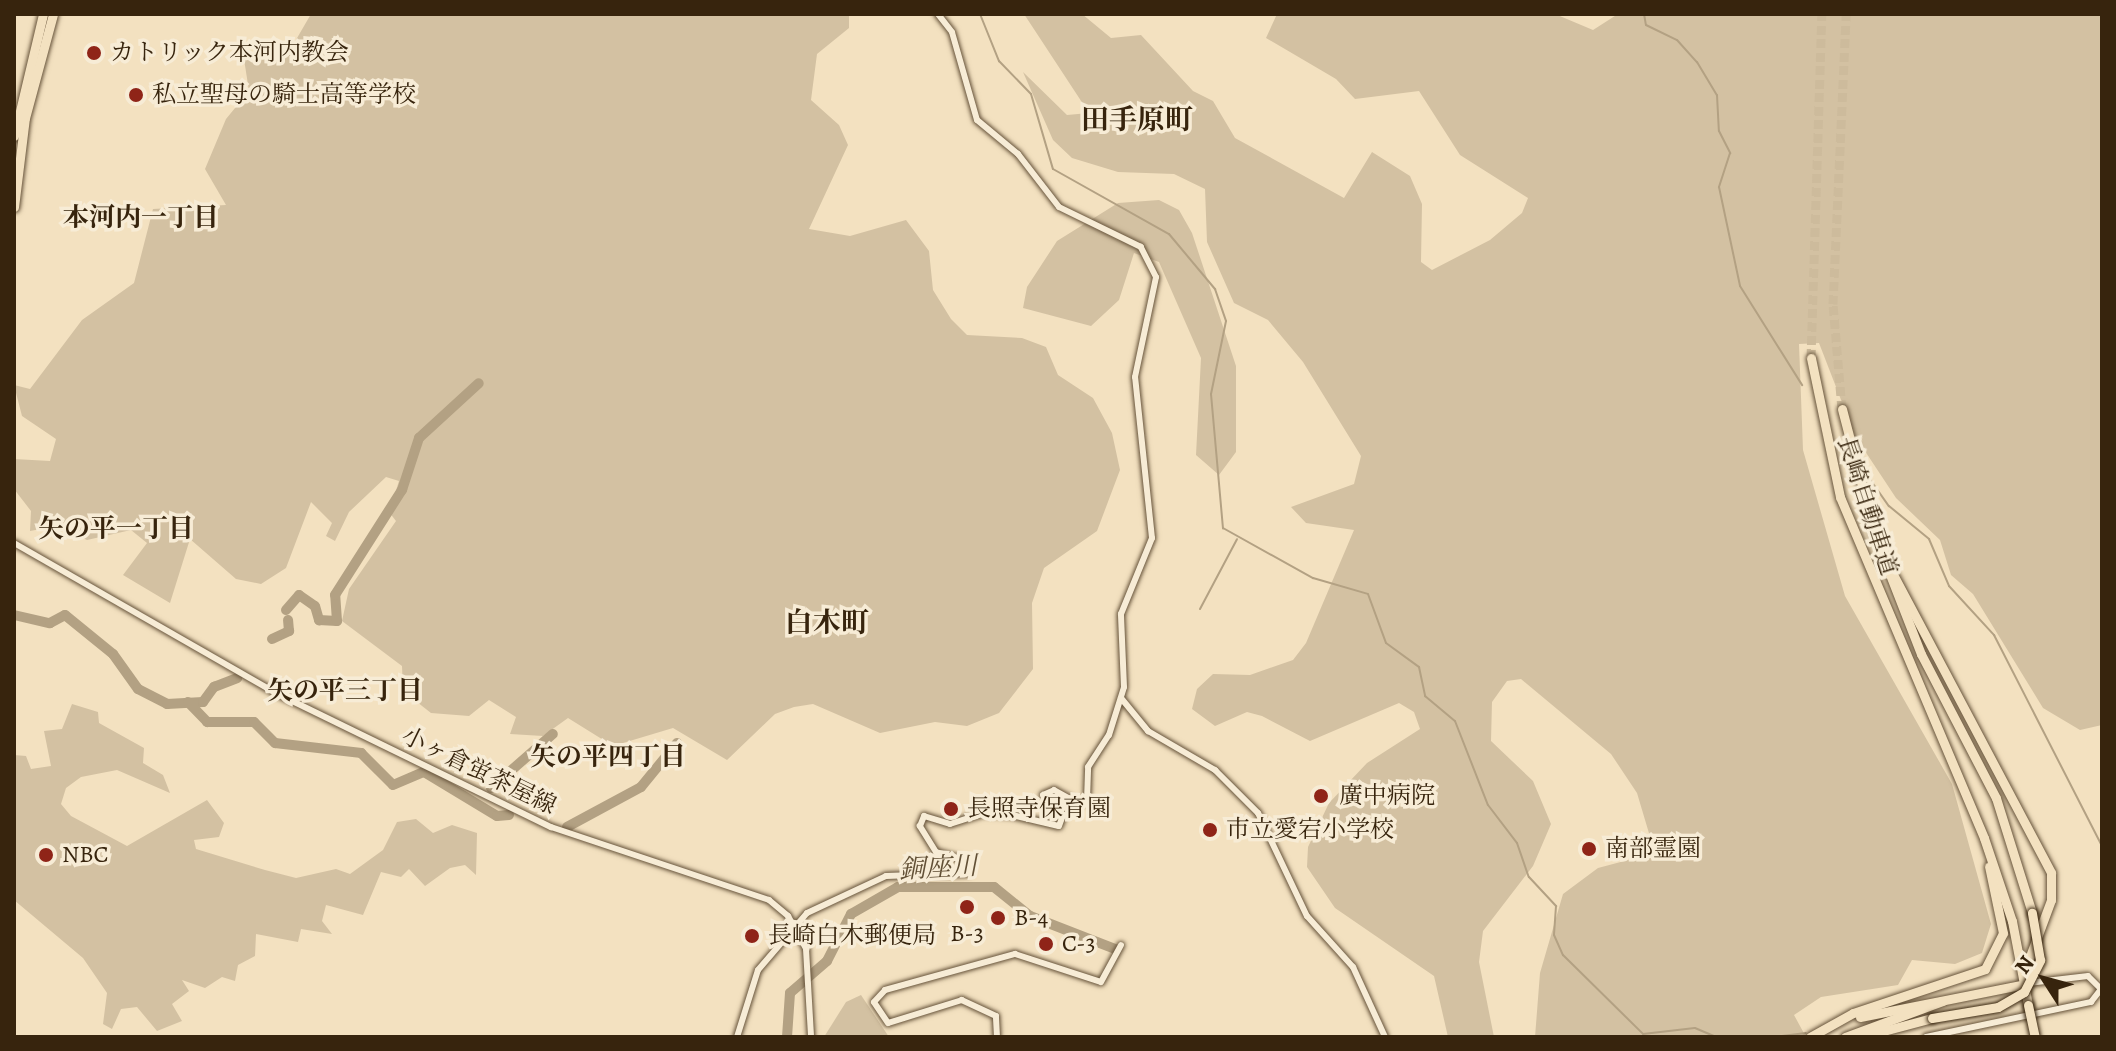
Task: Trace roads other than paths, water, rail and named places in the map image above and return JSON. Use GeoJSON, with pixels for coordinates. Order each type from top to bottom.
{"type":"FeatureCollection","features":[{"type":"Feature","properties":{"kind":"highway"},"geometry":{"type":"LineString","coordinates":[[14,207],[23,110],[43,14]]}},
{"type":"Feature","properties":{"kind":"highway"},"geometry":{"type":"LineString","coordinates":[[14,136],[53,14]]}},
{"type":"Feature","properties":{"kind":"highway","name":"長崎自動車道"},"geometry":{"type":"LineString","coordinates":[[1811,358],[1840,497],[1906,661],[1971,805]]}},
{"type":"Feature","properties":{"kind":"highway","name":"長崎自動車道"},"geometry":{"type":"LineString","coordinates":[[1842,409],[1888,571]]}},
{"type":"Feature","properties":{"kind":"highway"},"geometry":{"type":"LineString","coordinates":[[1884,1016],[1932,1018],[1998,1007],[2024,992],[2040,960],[2032,913],[1978,758],[1921,654],[1888,571]]}},
{"type":"Feature","properties":{"kind":"highway"},"geometry":{"type":"LineString","coordinates":[[1888,571],[2051,873],[2051,900],[2028,949],[2025,984]]}},
{"type":"Feature","properties":{"kind":"highway"},"geometry":{"type":"LineString","coordinates":[[1971,805],[2003,890],[2035,1037]]}},
{"type":"Feature","properties":{"kind":"highway"},"geometry":{"type":"LineString","coordinates":[[1845,1037],[1968,979],[1999,950],[2001,915],[1971,805]]}},
{"type":"Feature","properties":{"kind":"highway"},"geometry":{"type":"LineString","coordinates":[[1810,1037],[1829,1028],[2025,984]]}},
{"type":"Feature","properties":{"kind":"highway"},"geometry":{"type":"LineString","coordinates":[[1861,1037],[1884,1016],[2025,984]]}},
{"type":"Feature","properties":{"kind":"highway"},"geometry":{"type":"LineString","coordinates":[[2009,988],[2028,1004]]}},
{"type":"Feature","properties":{"kind":"street"},"geometry":{"type":"LineString","coordinates":[[737,1037],[758,970],[795,926],[820,905],[886,876],[968,873],[967,861],[936,852],[920,826],[924,816],[950,824],[984,813],[1012,815],[1059,826],[1063,815],[1043,795],[1054,790],[1079,804],[1087,800],[1088,767],[1121,698],[1121,614],[1152,538],[1135,377],[1156,305],[1156,277],[1141,247],[1059,207],[1018,154],[977,120],[952,32],[938,14]]}},
{"type":"Feature","properties":{"kind":"street","name":"小ヶ倉蛍茶屋線"},"geometry":{"type":"LineString","coordinates":[[14,543],[322,717],[593,845],[769,900],[795,926],[810,968],[811,1037]]}},
{"type":"Feature","properties":{"kind":"street"},"geometry":{"type":"LineString","coordinates":[[1121,698],[1148,731],[1215,770],[1258,813],[1300,904],[1353,967],[1385,1037]]}},
{"type":"Feature","properties":{"kind":"street"},"geometry":{"type":"LineString","coordinates":[[997,1037],[996,1016],[962,1000],[893,1023],[881,1019],[874,1002],[885,990],[1015,954],[1101,982],[1121,945]]}},
{"type":"Feature","properties":{"kind":"street"},"geometry":{"type":"LineString","coordinates":[[1926,1037],[2091,1002],[2101,989],[2088,976],[2025,984]]}},
{"type":"Feature","properties":{"kind":"waterway"},"geometry":{"type":"LineString","coordinates":[[980,14],[999,61],[1031,94],[1053,169],[1169,234],[1215,289],[1226,321],[1211,394],[1223,528],[1313,578],[1368,594],[1386,643],[1419,667],[1425,696],[1455,721],[1488,805],[1517,843],[1529,877],[1556,906],[1554,935],[1563,955],[1643,1034],[1695,1028],[1716,1037]]}},
{"type":"Feature","properties":{"kind":"waterway"},"geometry":{"type":"LineString","coordinates":[[1644,14],[1646,25],[1677,40],[1697,62],[1717,95],[1719,131],[1730,153],[1719,187],[1740,286],[1802,385]]}},
{"type":"Feature","properties":{"kind":"waterway"},"geometry":{"type":"LineString","coordinates":[[286,610],[299,595],[315,606],[319,620],[337,621],[335,595],[402,490],[419,438],[479,383]]}},
{"type":"Feature","properties":{"kind":"waterway"},"geometry":{"type":"LineString","coordinates":[[1867,475],[1889,506],[1929,539],[1949,586],[1994,635],[2102,846]]}},
{"type":"Feature","properties":{"kind":"waterway"},"geometry":{"type":"LineString","coordinates":[[1200,609],[1237,539]]}},
{"type":"Feature","properties":{"kind":"waterway"},"geometry":{"type":"LineString","coordinates":[[14,615],[50,623],[65,615],[113,654],[138,689],[167,704],[203,702],[214,687],[237,678]]}},
{"type":"Feature","properties":{"kind":"waterway"},"geometry":{"type":"LineString","coordinates":[[272,639],[289,631],[288,620]]}},
{"type":"Feature","properties":{"kind":"waterway"},"geometry":{"type":"LineString","coordinates":[[188,702],[207,722],[254,722],[275,743],[361,753],[393,785],[424,772],[497,816],[509,815]]}},
{"type":"Feature","properties":{"kind":"waterway"},"geometry":{"type":"LineString","coordinates":[[491,788],[553,734]]}},
{"type":"Feature","properties":{"kind":"waterway"},"geometry":{"type":"LineString","coordinates":[[567,827],[641,787],[677,743]]}},
{"type":"Feature","properties":{"kind":"waterway","name":"銅座川"},"geometry":{"type":"LineString","coordinates":[[787,1037],[790,993],[827,961],[851,914],[898,887],[994,887],[1030,916],[1115,949]]}},
{"type":"Feature","properties":{"kind":"waterway"},"geometry":{"type":"LineString","coordinates":[[1773,1037],[1806,1033]]}},
{"type":"Feature","properties":{"kind":"tunnel"},"geometry":{"type":"LineString","coordinates":[[1811,358],[1822,14]]}},
{"type":"Feature","properties":{"kind":"tunnel"},"geometry":{"type":"LineString","coordinates":[[1842,409],[1833,304],[1846,14]]}},
{"type":"Feature","properties":{"kind":"place","name":"カトリック本河内教会"},"geometry":{"type":"Point","coordinates":[94,53]}},
{"type":"Feature","properties":{"kind":"place","name":"私立聖母の騎士高等学校"},"geometry":{"type":"Point","coordinates":[136,95]}},
{"type":"Feature","properties":{"kind":"place","name":"廣中病院"},"geometry":{"type":"Point","coordinates":[1321,796]}},
{"type":"Feature","properties":{"kind":"place","name":"長照寺保育園"},"geometry":{"type":"Point","coordinates":[951,809]}},
{"type":"Feature","properties":{"kind":"place","name":"市立愛宕小学校"},"geometry":{"type":"Point","coordinates":[1210,830]}},
{"type":"Feature","properties":{"kind":"place","name":"南部霊園"},"geometry":{"type":"Point","coordinates":[1589,849]}},
{"type":"Feature","properties":{"kind":"place","name":"NBC"},"geometry":{"type":"Point","coordinates":[46,855]}},
{"type":"Feature","properties":{"kind":"place","name":"B-3"},"geometry":{"type":"Point","coordinates":[967,907]}},
{"type":"Feature","properties":{"kind":"place","name":"B-4"},"geometry":{"type":"Point","coordinates":[998,918]}},
{"type":"Feature","properties":{"kind":"place","name":"長崎白木郵便局"},"geometry":{"type":"Point","coordinates":[752,936]}},
{"type":"Feature","properties":{"kind":"place","name":"C-3"},"geometry":{"type":"Point","coordinates":[1046,944]}},
{"type":"Feature","properties":{"kind":"district","name":"田手原町"},"geometry":{"type":"Point","coordinates":[1137,120]}},
{"type":"Feature","properties":{"kind":"district","name":"本河内一丁目"},"geometry":{"type":"Point","coordinates":[141,218]}},
{"type":"Feature","properties":{"kind":"district","name":"矢の平一丁目"},"geometry":{"type":"Point","coordinates":[116,529]}},
{"type":"Feature","properties":{"kind":"district","name":"白木町"},"geometry":{"type":"Point","coordinates":[827,623]}},
{"type":"Feature","properties":{"kind":"district","name":"矢の平三丁目"},"geometry":{"type":"Point","coordinates":[345,691]}},
{"type":"Feature","properties":{"kind":"district","name":"矢の平四丁目"},"geometry":{"type":"Point","coordinates":[608,757]}}]}
